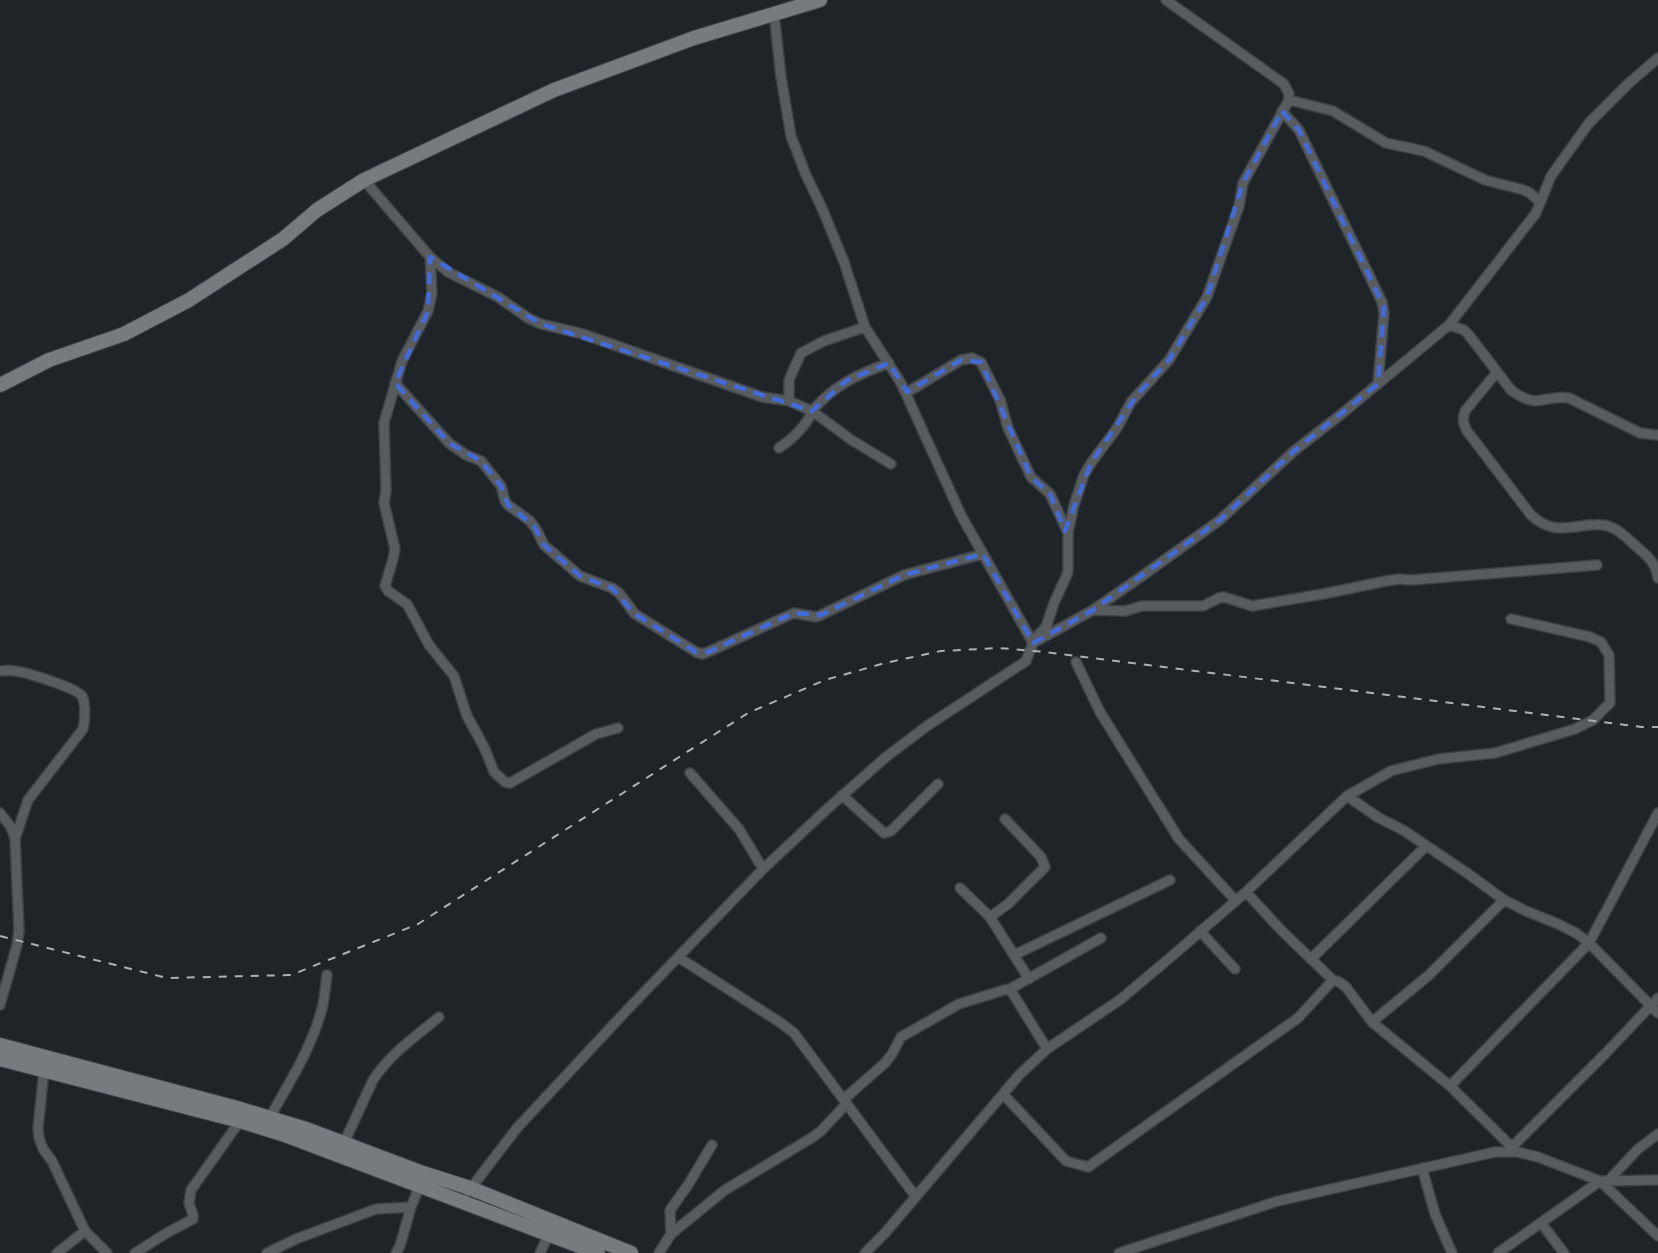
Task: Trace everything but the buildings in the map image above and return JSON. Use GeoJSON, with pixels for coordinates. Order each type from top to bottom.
{"type":"FeatureCollection","features":[{"type":"Feature","properties":{"kind":"main road"},"geometry":{"type":"LineString","coordinates":[[0,385],[50,360],[124,334],[189,300],[283,239],[317,210],[364,180],[554,90],[694,38],[820,0]]}},
{"type":"Feature","properties":{"kind":"main road"},"geometry":{"type":"LineString","coordinates":[[0,1045],[270,1117],[470,1188],[631,1253]]}},
{"type":"Feature","properties":{"kind":"main road"},"geometry":{"type":"LineString","coordinates":[[0,1059],[240,1121],[324,1149],[598,1253]]}},
{"type":"Feature","properties":{"kind":"street"},"geometry":{"type":"LineString","coordinates":[[462,1203],[470,1188],[517,1128],[763,869],[886,756],[927,726],[1026,661],[1033,642],[1044,631],[1068,571],[1068,533],[1084,475],[1137,395],[1169,360],[1207,297],[1239,206],[1243,183],[1288,100],[1289,94],[1284,84],[1166,0]]}},
{"type":"Feature","properties":{"kind":"street"},"geometry":{"type":"LineString","coordinates":[[774,13],[791,136],[844,262],[865,327],[906,393],[961,515],[1033,642]]}},
{"type":"Feature","properties":{"kind":"street"},"geometry":{"type":"LineString","coordinates":[[1033,642],[1093,610],[1220,520],[1294,451],[1449,325],[1536,213],[1551,176],[1589,123],[1658,58]]}},
{"type":"Feature","properties":{"kind":"street"},"geometry":{"type":"LineString","coordinates":[[1288,100],[1333,111],[1386,143],[1432,154],[1485,180],[1524,190],[1540,202]]}},
{"type":"Feature","properties":{"kind":"street"},"geometry":{"type":"LineString","coordinates":[[1282,111],[1299,130],[1382,302],[1384,313],[1378,384]]}},
{"type":"Feature","properties":{"kind":"street"},"geometry":{"type":"LineString","coordinates":[[364,180],[430,257],[448,272],[498,297],[528,318],[542,324],[583,334],[762,397],[789,401],[812,411],[850,439],[891,464]]}},
{"type":"Feature","properties":{"kind":"street"},"geometry":{"type":"LineString","coordinates":[[430,257],[432,293],[428,311],[402,361],[384,423],[386,491],[384,503],[394,549],[385,586],[388,591],[407,604],[429,645],[454,676],[467,717],[484,747],[494,772],[505,782],[510,783],[596,734],[618,728]]}},
{"type":"Feature","properties":{"kind":"street"},"geometry":{"type":"LineString","coordinates":[[1449,325],[1464,330],[1468,334],[1511,390],[1519,396],[1540,402],[1563,397],[1569,398],[1640,433],[1655,434]]}},
{"type":"Feature","properties":{"kind":"street"},"geometry":{"type":"LineString","coordinates":[[789,401],[789,380],[801,353],[824,341],[865,327]]}},
{"type":"Feature","properties":{"kind":"street"},"geometry":{"type":"LineString","coordinates":[[906,393],[961,360],[972,358],[981,362],[1000,400],[1008,428],[1031,477],[1050,494],[1068,533]]}},
{"type":"Feature","properties":{"kind":"street"},"geometry":{"type":"LineString","coordinates":[[779,448],[790,441],[812,411],[837,387],[889,363]]}},
{"type":"Feature","properties":{"kind":"street"},"geometry":{"type":"LineString","coordinates":[[1497,372],[1465,411],[1463,424],[1531,515],[1551,528],[1599,524],[1609,526],[1619,531],[1649,557],[1655,566],[1658,578]]}},
{"type":"Feature","properties":{"kind":"street"},"geometry":{"type":"LineString","coordinates":[[395,383],[449,443],[466,455],[481,461],[501,486],[505,501],[534,525],[544,545],[580,576],[620,593],[635,614],[702,654],[794,613],[821,615],[904,575],[983,554]]}},
{"type":"Feature","properties":{"kind":"street"},"geometry":{"type":"LineString","coordinates":[[1093,610],[1125,610],[1142,606],[1203,606],[1224,597],[1252,606],[1399,579],[1412,580],[1597,565]]}},
{"type":"Feature","properties":{"kind":"street"},"geometry":{"type":"LineString","coordinates":[[865,1253],[885,1233],[1020,1074],[1047,1049],[1121,999],[1246,892],[1347,796],[1391,771],[1438,759],[1495,753],[1575,729],[1593,720],[1610,703],[1609,655],[1601,642],[1590,636],[1511,618]]}},
{"type":"Feature","properties":{"kind":"street"},"geometry":{"type":"LineString","coordinates":[[1076,662],[1100,712],[1175,833],[1236,900]]}},
{"type":"Feature","properties":{"kind":"street"},"geometry":{"type":"LineString","coordinates":[[0,671],[21,672],[73,688],[81,694],[83,699],[83,729],[28,800],[15,839]]}},
{"type":"Feature","properties":{"kind":"street"},"geometry":{"type":"LineString","coordinates":[[690,773],[739,829],[763,869]]}},
{"type":"Feature","properties":{"kind":"street"},"geometry":{"type":"LineString","coordinates":[[842,795],[884,833],[891,831],[938,784]]}},
{"type":"Feature","properties":{"kind":"street"},"geometry":{"type":"LineString","coordinates":[[1119,1253],[1278,1202],[1514,1149],[1605,1054],[1656,1006],[1576,933],[1504,900],[1403,830],[1378,818],[1347,796]]}},
{"type":"Feature","properties":{"kind":"street"},"geometry":{"type":"LineString","coordinates":[[0,813],[11,827],[15,839],[19,930],[0,1005]]}},
{"type":"Feature","properties":{"kind":"street"},"geometry":{"type":"LineString","coordinates":[[1450,1086],[1589,943],[1658,813]]}},
{"type":"Feature","properties":{"kind":"street"},"geometry":{"type":"LineString","coordinates":[[990,917],[1008,904],[1045,867],[1041,857],[1005,819]]}},
{"type":"Feature","properties":{"kind":"street"},"geometry":{"type":"LineString","coordinates":[[1311,959],[1426,846]]}},
{"type":"Feature","properties":{"kind":"street"},"geometry":{"type":"LineString","coordinates":[[1014,955],[1170,880]]}},
{"type":"Feature","properties":{"kind":"street"},"geometry":{"type":"LineString","coordinates":[[960,888],[990,917],[1029,979]]}},
{"type":"Feature","properties":{"kind":"street"},"geometry":{"type":"LineString","coordinates":[[1246,892],[1281,930],[1333,980],[1346,987],[1372,1022],[1450,1086],[1514,1149],[1604,1181],[1658,1180]]}},
{"type":"Feature","properties":{"kind":"street"},"geometry":{"type":"LineString","coordinates":[[1372,1022],[1430,975],[1504,900]]}},
{"type":"Feature","properties":{"kind":"street"},"geometry":{"type":"LineString","coordinates":[[1200,931],[1235,969]]}},
{"type":"Feature","properties":{"kind":"street"},"geometry":{"type":"LineString","coordinates":[[659,1253],[671,1234],[734,1184],[821,1131],[846,1101],[885,1063],[901,1037],[959,1004],[1010,990],[1101,938]]}},
{"type":"Feature","properties":{"kind":"street"},"geometry":{"type":"LineString","coordinates":[[678,957],[794,1033],[916,1197]]}},
{"type":"Feature","properties":{"kind":"street"},"geometry":{"type":"LineString","coordinates":[[270,1117],[306,1051],[317,1024],[322,1010],[327,975]]}},
{"type":"Feature","properties":{"kind":"street"},"geometry":{"type":"LineString","coordinates":[[1003,1094],[1066,1161],[1088,1167],[1291,1024],[1333,980]]}},
{"type":"Feature","properties":{"kind":"street"},"geometry":{"type":"LineString","coordinates":[[1010,990],[1047,1049]]}},
{"type":"Feature","properties":{"kind":"street"},"geometry":{"type":"LineString","coordinates":[[344,1143],[370,1086],[389,1058],[439,1017]]}},
{"type":"Feature","properties":{"kind":"street"},"geometry":{"type":"LineString","coordinates":[[44,1070],[39,1138],[85,1231],[107,1253]]}},
{"type":"Feature","properties":{"kind":"street"},"geometry":{"type":"LineString","coordinates":[[135,1253],[193,1220],[194,1215],[189,1203],[191,1190],[240,1121]]}},
{"type":"Feature","properties":{"kind":"street"},"geometry":{"type":"LineString","coordinates":[[1498,1253],[1604,1181],[1638,1149],[1658,1134]]}},
{"type":"Feature","properties":{"kind":"street"},"geometry":{"type":"LineString","coordinates":[[671,1234],[670,1210],[688,1185],[711,1145]]}},
{"type":"Feature","properties":{"kind":"street"},"geometry":{"type":"LineString","coordinates":[[1422,1168],[1435,1214],[1452,1253]]}},
{"type":"Feature","properties":{"kind":"street"},"geometry":{"type":"LineString","coordinates":[[1604,1181],[1658,1236]]}},
{"type":"Feature","properties":{"kind":"street"},"geometry":{"type":"LineString","coordinates":[[396,1253],[419,1186]]}},
{"type":"Feature","properties":{"kind":"street"},"geometry":{"type":"LineString","coordinates":[[267,1253],[296,1239],[376,1209],[411,1207]]}},
{"type":"Feature","properties":{"kind":"street"},"geometry":{"type":"LineString","coordinates":[[1540,1223],[1564,1253]]}},
{"type":"Feature","properties":{"kind":"street"},"geometry":{"type":"LineString","coordinates":[[57,1253],[85,1231]]}},
{"type":"Feature","properties":{"kind":"street"},"geometry":{"type":"LineString","coordinates":[[540,1253],[549,1234]]}},
{"type":"Feature","properties":{"kind":"highlighted area"},"geometry":{"type":"Polygon","coordinates":[[[1282,111],[1299,130],[1384,307],[1378,384],[1294,451],[1220,520],[1093,610],[1033,643],[983,554],[904,575],[821,615],[794,613],[708,652],[696,652],[635,614],[612,588],[580,576],[544,545],[534,526],[508,505],[501,486],[481,461],[449,443],[395,383],[428,311],[430,257],[541,324],[812,411],[846,381],[889,363],[907,392],[961,360],[981,362],[1031,477],[1050,494],[1065,531],[1091,463],[1137,395],[1169,360],[1207,297],[1243,183],[1282,111]]]}},
{"type":"Feature","properties":{"kind":"railway"},"geometry":{"type":"LineString","coordinates":[[0,936],[167,978],[291,975],[418,924],[748,713],[825,680],[885,663],[941,651],[999,648],[1045,652],[1642,727],[1658,727]]}}]}
